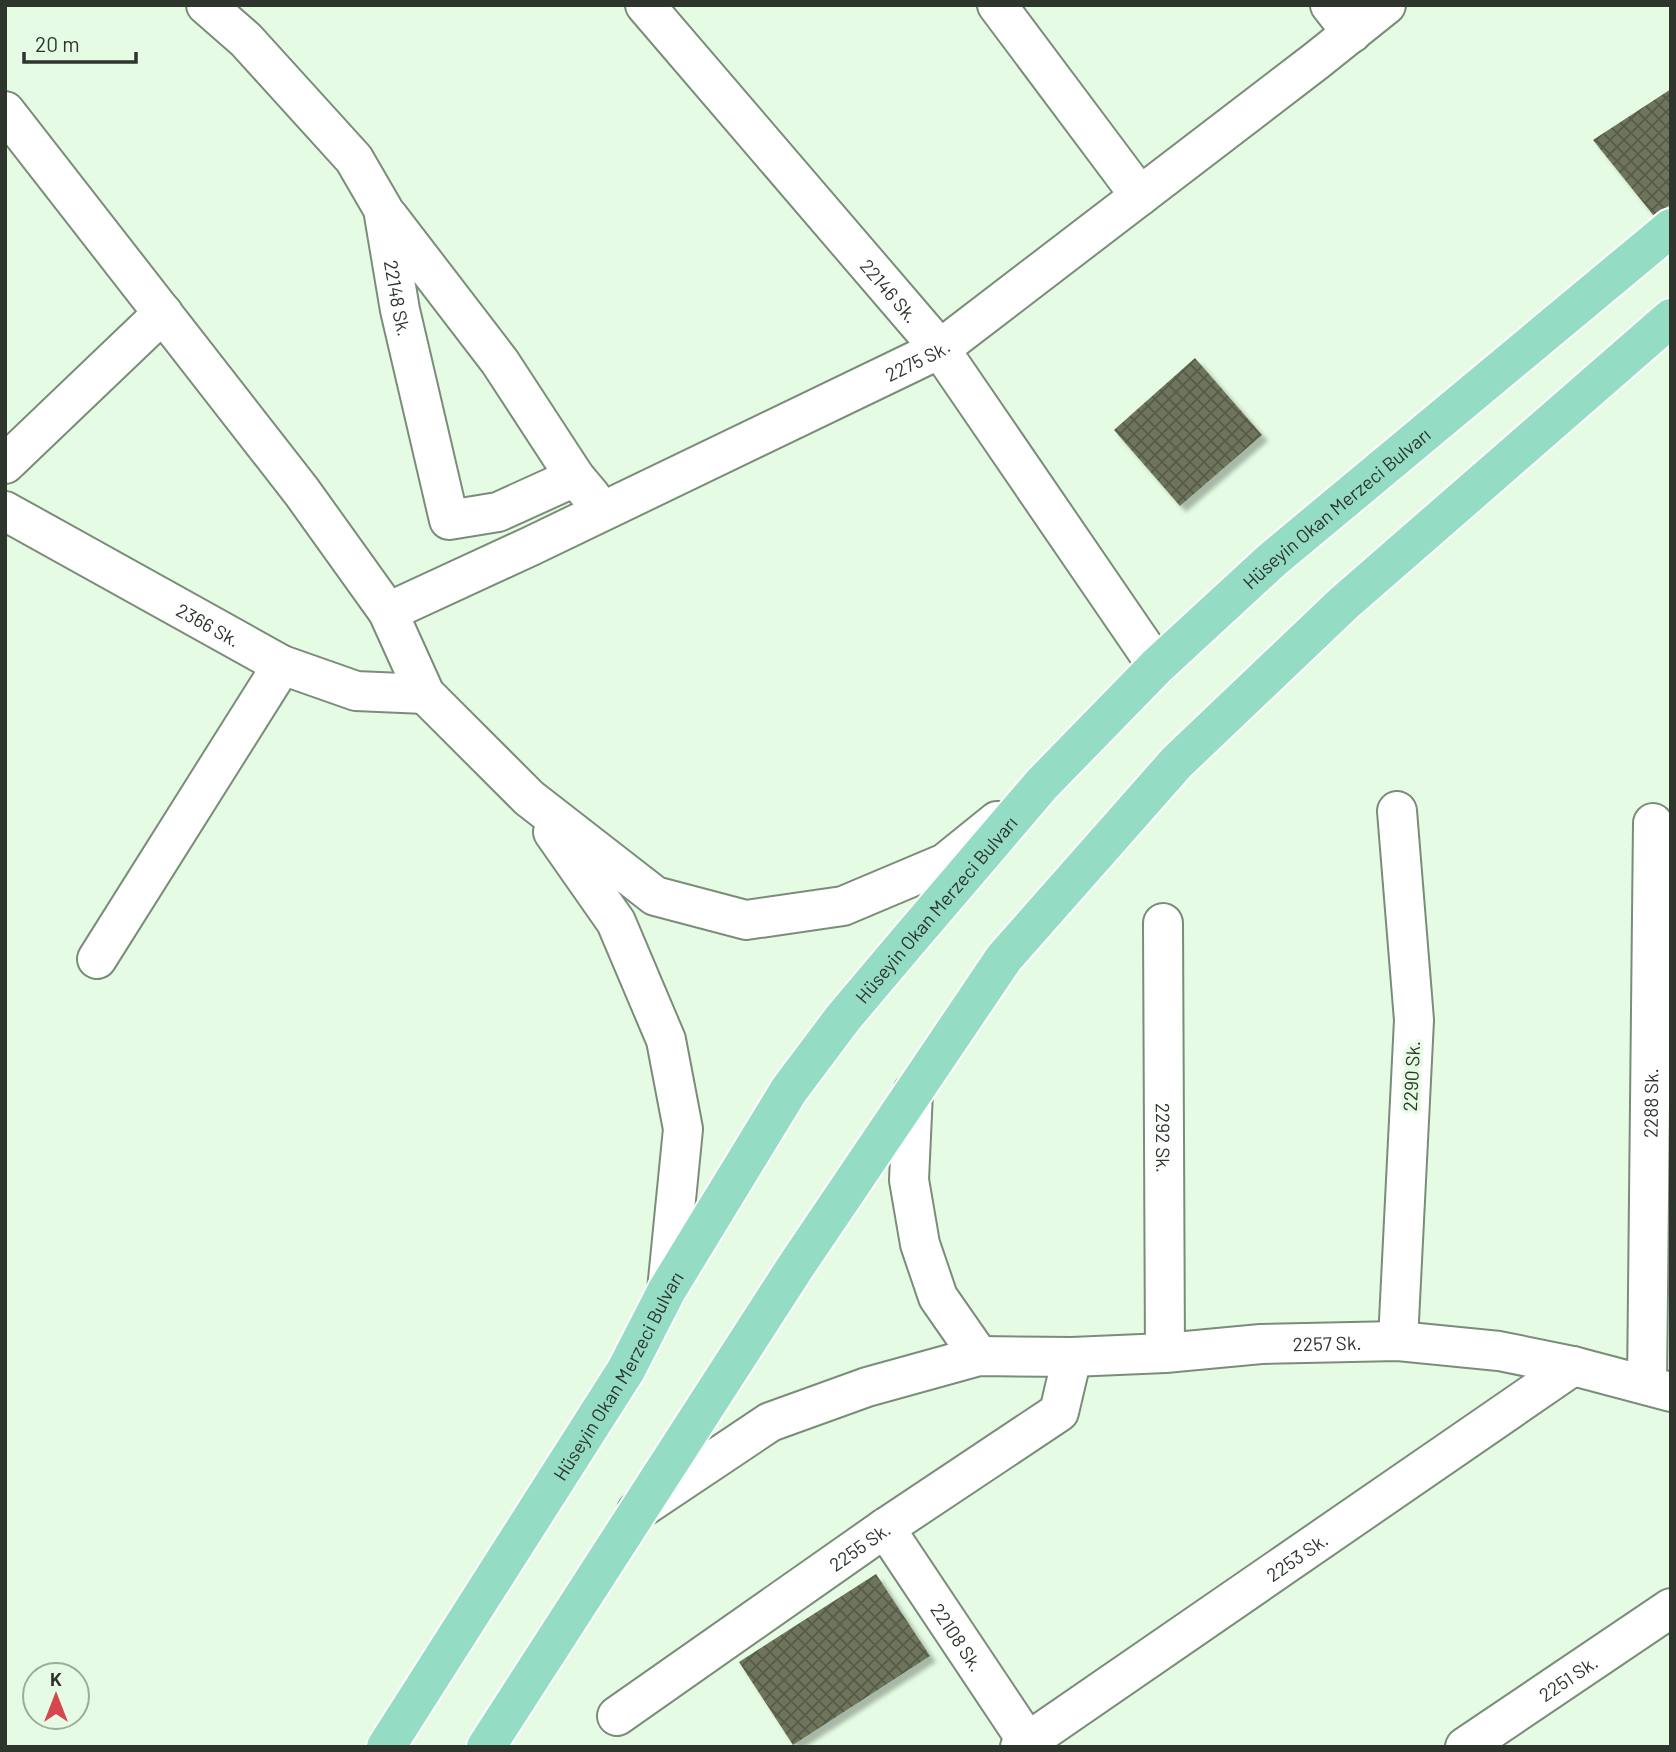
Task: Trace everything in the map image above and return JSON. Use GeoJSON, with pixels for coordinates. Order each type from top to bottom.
{"type":"FeatureCollection","features":[{"type":"Feature","properties":{"kind":"main road","name":"Hüseyin Okan Merzeci Bulvarı"},"geometry":{"type":"LineString","coordinates":[[386,1747],[626,1370],[667,1290],[789,1090],[843,1018],[1042,784],[1157,666],[1272,560],[1671,228]]}},
{"type":"Feature","properties":{"kind":"main road"},"geometry":{"type":"LineString","coordinates":[[486,1747],[637,1511],[1004,958],[1177,762],[1344,603],[1671,318]]}},
{"type":"Feature","properties":{"kind":"street","name":"22148 Sk."},"geometry":{"type":"LineString","coordinates":[[206,5],[246,40],[354,159],[383,209],[400,310],[449,520],[498,512],[575,477]]}},
{"type":"Feature","properties":{"kind":"street"},"geometry":{"type":"LineString","coordinates":[[997,5],[1140,196]]}},
{"type":"Feature","properties":{"kind":"street","name":"2275 Sk."},"geometry":{"type":"LineString","coordinates":[[388,612],[531,547],[940,349],[1140,196],[1341,19],[1386,5]]}},
{"type":"Feature","properties":{"kind":"street","name":"22146 Sk."},"geometry":{"type":"LineString","coordinates":[[656,9],[940,349],[1157,666]]}},
{"type":"Feature","properties":{"kind":"street"},"geometry":{"type":"LineString","coordinates":[[5,111],[302,492],[388,612],[425,694],[529,798],[655,896],[746,920],[843,906],[946,863],[1042,784]]}},
{"type":"Feature","properties":{"kind":"street"},"geometry":{"type":"LineString","coordinates":[[383,209],[500,362],[575,477],[604,510]]}},
{"type":"Feature","properties":{"kind":"street"},"geometry":{"type":"LineString","coordinates":[[5,464],[163,313]]}},
{"type":"Feature","properties":{"kind":"street","name":"2366 Sk."},"geometry":{"type":"LineString","coordinates":[[5,511],[282,665],[356,691],[425,694]]}},
{"type":"Feature","properties":{"kind":"street"},"geometry":{"type":"LineString","coordinates":[[97,959],[282,665]]}},
{"type":"Feature","properties":{"kind":"street"},"geometry":{"type":"LineString","coordinates":[[529,798],[616,922],[666,1040],[682,1129],[667,1290]]}},
{"type":"Feature","properties":{"kind":"street","name":"2290 Sk."},"geometry":{"type":"LineString","coordinates":[[1397,811],[1414,1020],[1398,1341]]}},
{"type":"Feature","properties":{"kind":"street","name":"2288 Sk."},"geometry":{"type":"LineString","coordinates":[[1653,823],[1659,1388]]}},
{"type":"Feature","properties":{"kind":"street","name":"2292 Sk."},"geometry":{"type":"LineString","coordinates":[[1163,923],[1165,1353]]}},
{"type":"Feature","properties":{"kind":"street"},"geometry":{"type":"LineString","coordinates":[[913,1092],[909,1180],[920,1244],[938,1297],[979,1356]]}},
{"type":"Feature","properties":{"kind":"street","name":"2257 Sk."},"geometry":{"type":"LineString","coordinates":[[637,1511],[770,1422],[867,1388],[979,1356],[1072,1357],[1165,1353],[1261,1344],[1398,1341],[1499,1351],[1659,1388]]}},
{"type":"Feature","properties":{"kind":"street","name":"2255 Sk."},"geometry":{"type":"LineString","coordinates":[[617,1716],[885,1528],[1059,1412],[1072,1357]]}},
{"type":"Feature","properties":{"kind":"street","name":"2253 Sk."},"geometry":{"type":"LineString","coordinates":[[1026,1745],[1573,1366]]}},
{"type":"Feature","properties":{"kind":"street","name":"22108 Sk."},"geometry":{"type":"LineString","coordinates":[[885,1528],[1026,1745]]}},
{"type":"Feature","properties":{"kind":"street","name":"2251 Sk."},"geometry":{"type":"LineString","coordinates":[[1465,1747],[1671,1608]]}},
{"type":"Feature","properties":{"kind":"building"},"geometry":{"type":"Polygon","coordinates":[[[1671,89],[1671,204],[1654,216],[1593,140],[1671,89]]]}},
{"type":"Feature","properties":{"kind":"building"},"geometry":{"type":"Polygon","coordinates":[[[1195,358],[1262,435],[1180,506],[1114,430],[1195,358]]]}},
{"type":"Feature","properties":{"kind":"building"},"geometry":{"type":"Polygon","coordinates":[[[876,1574],[930,1656],[793,1745],[739,1662],[876,1574]]]}}]}
